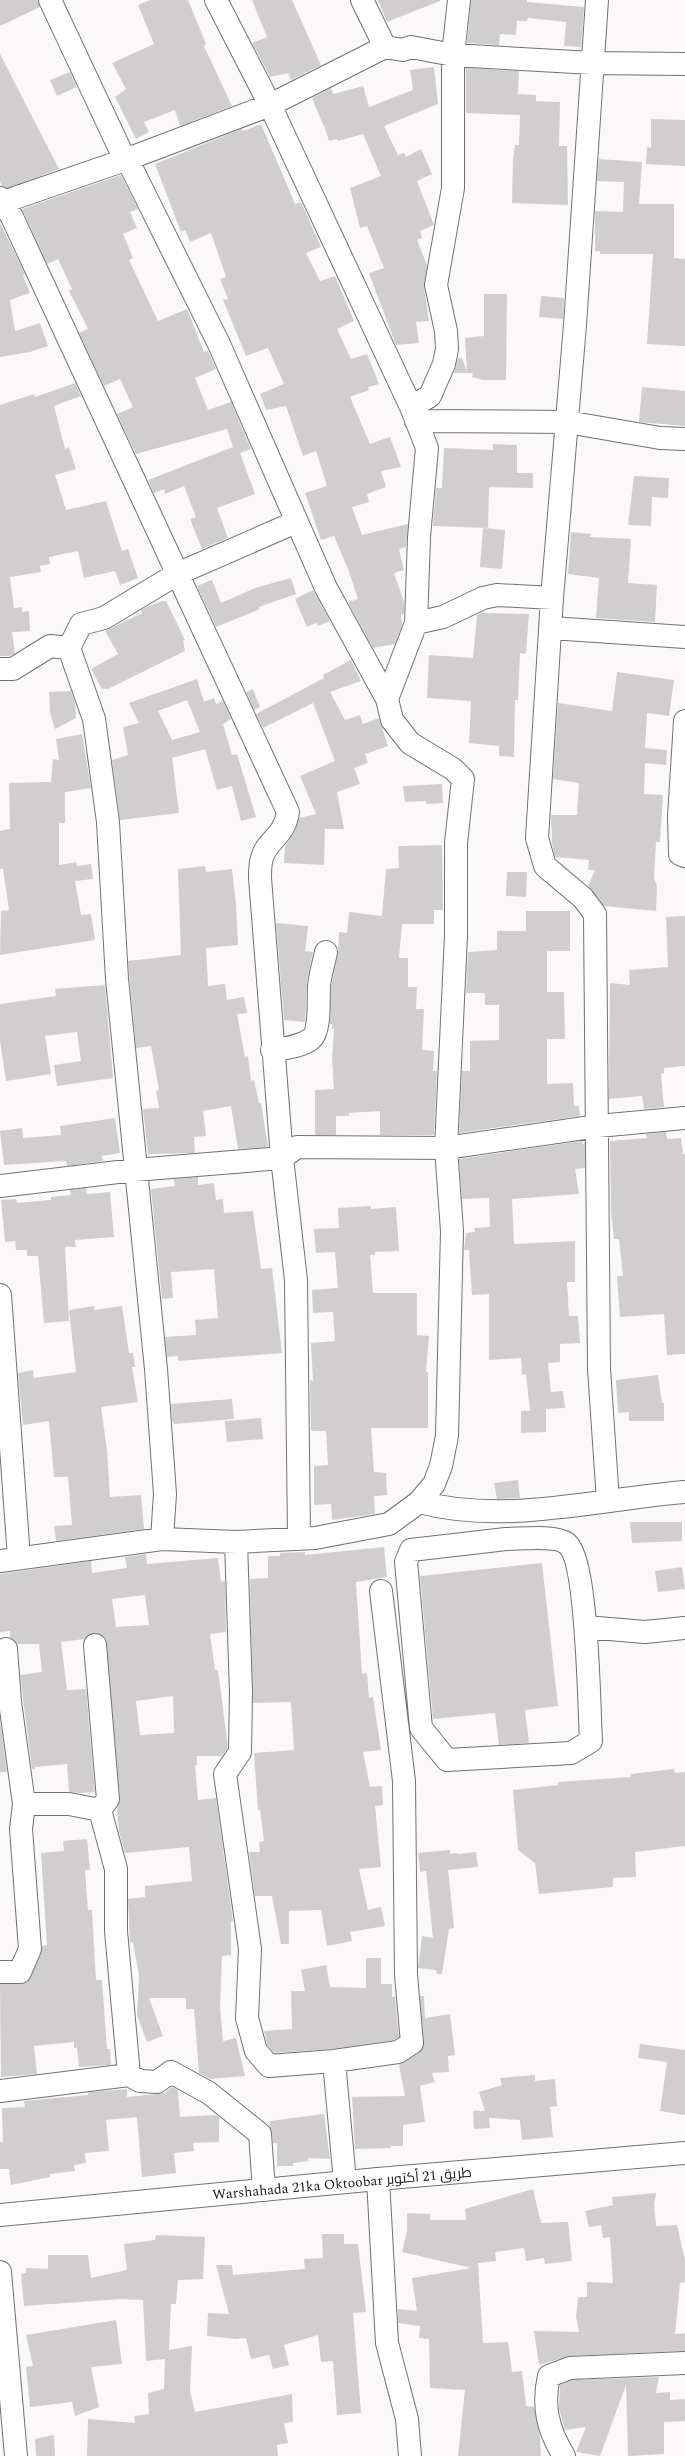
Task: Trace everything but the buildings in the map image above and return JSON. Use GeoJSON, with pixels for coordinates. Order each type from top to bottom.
{"type":"FeatureCollection","features":[{"type":"Feature","properties":{"kind":"street"},"geometry":{"type":"LineString","coordinates":[[0,1295],[10,1560],[162,1539],[236,1542],[315,1538],[389,1524],[419,1502],[434,1484],[439,1472],[447,1436],[452,1231],[446,1148],[456,936],[456,843],[463,780],[453,768],[410,742],[392,720],[387,699],[326,588],[219,344],[128,161],[124,160],[50,0]]}},
{"type":"Feature","properties":{"kind":"street"},"geometry":{"type":"LineString","coordinates":[[216,0],[270,105],[414,414],[427,448],[419,537],[416,623],[387,699]]}},
{"type":"Feature","properties":{"kind":"street"},"geometry":{"type":"LineString","coordinates":[[362,0],[385,47]]}},
{"type":"Feature","properties":{"kind":"street"},"geometry":{"type":"LineString","coordinates":[[414,414],[430,396],[444,364],[447,349],[446,331],[436,285],[453,188],[453,55],[459,0]]}},
{"type":"Feature","properties":{"kind":"street"},"geometry":{"type":"LineString","coordinates":[[597,0],[567,422],[552,598],[537,838],[545,866],[583,898],[595,914],[599,1369],[608,1501]]}},
{"type":"Feature","properties":{"kind":"street"},"geometry":{"type":"LineString","coordinates":[[299,1538],[296,1280],[282,1158],[272,1050],[260,878],[262,858],[267,848],[283,831],[288,812],[12,217],[1,200],[124,160],[270,105],[385,47],[403,50],[411,47],[453,55],[592,63],[685,64]]}},
{"type":"Feature","properties":{"kind":"street"},"geometry":{"type":"LineString","coordinates":[[414,414],[567,422],[660,438],[685,440]]}},
{"type":"Feature","properties":{"kind":"street"},"geometry":{"type":"LineString","coordinates":[[162,1539],[165,1494],[140,1195],[135,1170],[117,979],[108,822],[94,719],[69,648],[81,624],[104,618],[177,574],[296,522]]}},
{"type":"Feature","properties":{"kind":"street"},"geometry":{"type":"LineString","coordinates":[[416,623],[443,617],[483,598],[497,595],[552,598]]}},
{"type":"Feature","properties":{"kind":"street"},"geometry":{"type":"LineString","coordinates":[[551,628],[685,638]]}},
{"type":"Feature","properties":{"kind":"street"},"geometry":{"type":"LineString","coordinates":[[0,669],[13,669],[50,646],[69,648]]}},
{"type":"Feature","properties":{"kind":"street"},"geometry":{"type":"LineString","coordinates":[[685,721],[679,816],[680,854],[685,856]]}},
{"type":"Feature","properties":{"kind":"street"},"geometry":{"type":"LineString","coordinates":[[272,1050],[297,1046],[311,1039],[314,1035],[318,1021],[319,984],[326,952]]}},
{"type":"Feature","properties":{"kind":"street"},"geometry":{"type":"LineString","coordinates":[[0,1186],[135,1170],[282,1158],[297,1147],[446,1148],[598,1126],[685,1118]]}},
{"type":"Feature","properties":{"kind":"street"},"geometry":{"type":"LineString","coordinates":[[419,1502],[439,1507],[507,1511],[557,1508],[685,1492]]}},
{"type":"Feature","properties":{"kind":"street"},"geometry":{"type":"LineString","coordinates":[[506,1539],[547,1539],[566,1543],[575,1554],[586,1627],[591,1741],[571,1753],[447,1760],[421,1728],[406,1562],[411,1550],[506,1539]]}},
{"type":"Feature","properties":{"kind":"street"},"geometry":{"type":"LineString","coordinates":[[236,1542],[241,1692],[240,1752],[225,1774],[250,1949],[247,2018],[256,2051],[269,2066],[334,2061],[398,2052],[412,2043],[406,1975],[404,1781],[381,1591]]}},
{"type":"Feature","properties":{"kind":"street"},"geometry":{"type":"LineString","coordinates":[[586,1627],[646,1632],[685,1628]]}},
{"type":"Feature","properties":{"kind":"street"},"geometry":{"type":"LineString","coordinates":[[95,1645],[108,1799],[100,1810]]}},
{"type":"Feature","properties":{"kind":"street"},"geometry":{"type":"LineString","coordinates":[[0,1972],[20,1972],[30,1949],[21,1829],[24,1804],[10,1702],[6,1649]]}},
{"type":"Feature","properties":{"kind":"street"},"geometry":{"type":"LineString","coordinates":[[24,1804],[69,1804],[100,1810]]}},
{"type":"Feature","properties":{"kind":"street"},"geometry":{"type":"LineString","coordinates":[[100,1810],[116,1869],[116,1931],[128,2075]]}},
{"type":"Feature","properties":{"kind":"street"},"geometry":{"type":"LineString","coordinates":[[334,2061],[345,2182]]}},
{"type":"Feature","properties":{"kind":"street"},"geometry":{"type":"LineString","coordinates":[[0,2091],[128,2075],[140,2081],[157,2082],[171,2072],[210,2093],[260,2134],[264,2190]]}},
{"type":"Feature","properties":{"kind":"street","name":"Warshahada 21ka Oktoobar طريق 21 أكتوبر"},"geometry":{"type":"LineString","coordinates":[[0,2215],[378,2179],[685,2153]]}},
{"type":"Feature","properties":{"kind":"street"},"geometry":{"type":"LineString","coordinates":[[378,2179],[387,2343],[407,2419],[410,2456]]}},
{"type":"Feature","properties":{"kind":"street"},"geometry":{"type":"LineString","coordinates":[[0,2272],[16,2456]]}},
{"type":"Feature","properties":{"kind":"street"},"geometry":{"type":"LineString","coordinates":[[564,2456],[556,2443],[546,2417],[545,2392],[549,2376],[570,2368],[685,2363]]}}]}
